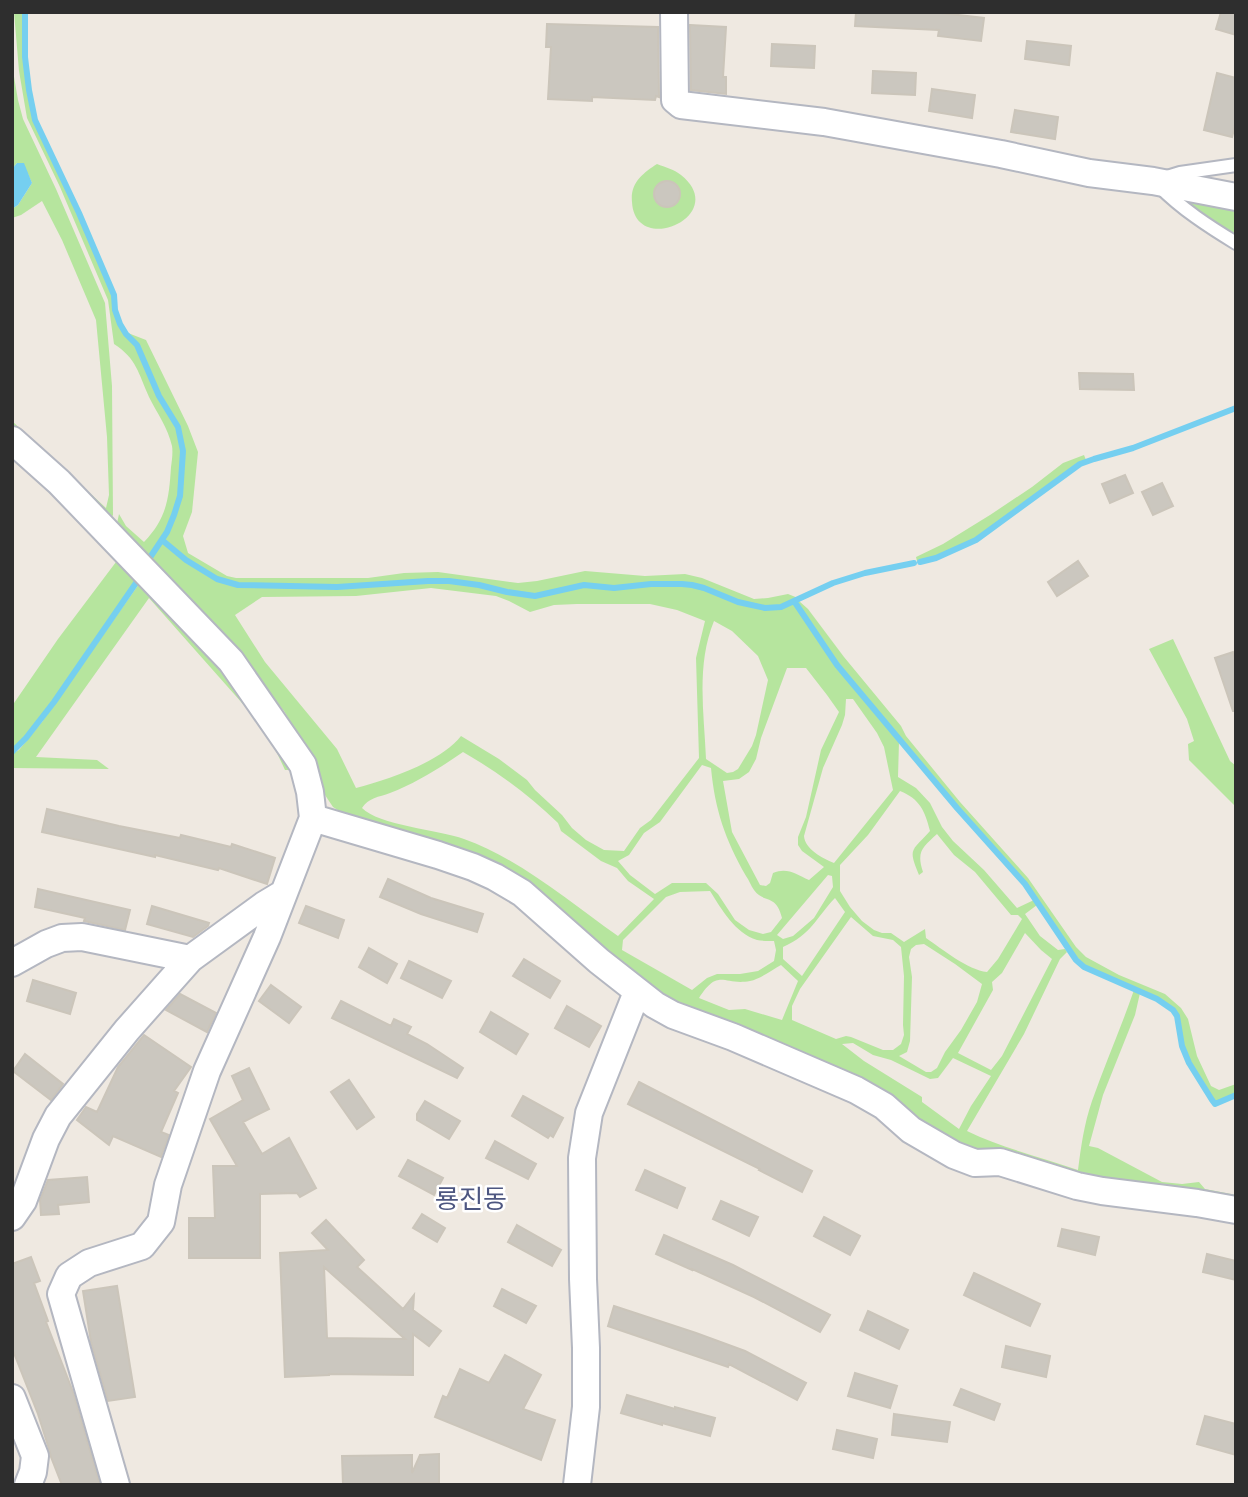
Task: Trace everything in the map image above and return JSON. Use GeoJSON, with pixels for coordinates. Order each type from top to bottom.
{"type":"FeatureCollection","features":[{"type":"Feature","properties":{"kind":"street"},"geometry":{"type":"LineString","coordinates":[[674,12],[676,100],[681,105],[824,122],[1089,173],[1153,181],[1236,197]]}},
{"type":"Feature","properties":{"kind":"street"},"geometry":{"type":"LineString","coordinates":[[12,439],[59,482],[231,661],[303,765],[313,818],[267,937],[206,1071],[167,1185],[161,1222],[142,1246],[89,1263],[69,1276],[61,1294],[117,1485]]}},
{"type":"Feature","properties":{"kind":"street"},"geometry":{"type":"LineString","coordinates":[[313,818],[461,863],[495,877],[522,893],[637,992],[673,1015],[733,1037],[856,1090],[884,1106],[911,1130],[954,1155],[975,1163],[1000,1162],[1102,1191],[1236,1210]]}},
{"type":"Feature","properties":{"kind":"street"},"geometry":{"type":"LineString","coordinates":[[12,1217],[23,1200],[46,1139],[58,1116],[127,1030],[190,959],[284,893]]}},
{"type":"Feature","properties":{"kind":"street"},"geometry":{"type":"LineString","coordinates":[[12,962],[62,938],[82,937],[190,959]]}},
{"type":"Feature","properties":{"kind":"street"},"geometry":{"type":"LineString","coordinates":[[577,1485],[586,1408],[582,1158],[589,1113],[637,992]]}},
{"type":"Feature","properties":{"kind":"street"},"geometry":{"type":"LineString","coordinates":[[12,1398],[35,1456],[33,1472],[27,1485]]}},
{"type":"Feature","properties":{"kind":"lane"},"geometry":{"type":"LineString","coordinates":[[1153,181],[1180,173],[1236,165]]}},
{"type":"Feature","properties":{"kind":"lane"},"geometry":{"type":"LineString","coordinates":[[1153,181],[1201,222],[1236,243]]}},
{"type":"Feature","properties":{"kind":"green space"},"geometry":{"type":"Polygon","coordinates":[[[14,12],[23,12],[23,57],[34,121],[112,296],[119,324],[136,346],[157,396],[176,427],[182,451],[178,496],[166,531],[150,555],[153,556],[162,542],[185,561],[216,580],[238,587],[337,588],[428,582],[479,587],[535,597],[584,587],[614,589],[692,586],[765,610],[793,603],[836,666],[899,742],[898,777],[916,788],[930,803],[942,827],[953,841],[984,870],[1017,908],[1034,900],[1037,905],[1025,914],[1040,936],[1058,950],[1065,949],[1067,952],[1060,959],[1024,1034],[967,1131],[1078,1170],[1089,1110],[1134,990],[1140,993],[1135,1015],[1103,1095],[1089,1146],[1098,1148],[1162,1182],[1199,1182],[1205,1189],[1236,1195],[1236,1202],[1138,1188],[968,1149],[929,1126],[883,1092],[675,1008],[575,931],[333,807],[325,795],[303,743],[284,711],[248,667],[116,528],[119,514],[126,526],[144,542],[158,525],[168,498],[172,446],[136,367],[128,355],[114,344],[108,300],[27,118],[19,71],[14,12]],[[431,588],[356,596],[262,597],[235,615],[265,662],[337,749],[356,788],[398,775],[427,762],[441,754],[461,736],[527,780],[586,840],[604,850],[624,851],[699,758],[696,658],[705,621],[677,610],[650,604],[577,604],[554,605],[530,612],[496,596],[431,588]],[[714,621],[705,655],[702,689],[706,759],[727,773],[733,772],[738,769],[752,746],[768,680],[758,656],[732,631],[714,621]],[[787,668],[756,759],[749,772],[739,779],[723,781],[732,832],[760,885],[766,886],[773,873],[783,871],[809,880],[824,867],[802,851],[798,845],[798,837],[806,817],[821,750],[839,712],[806,668],[787,668]],[[846,699],[842,725],[823,768],[804,836],[811,849],[834,863],[893,790],[884,747],[853,699],[846,699]],[[463,752],[400,789],[371,800],[362,808],[381,819],[464,839],[505,858],[544,882],[618,936],[654,899],[628,881],[617,868],[601,861],[561,831],[558,823],[513,784],[463,752]],[[702,765],[660,822],[644,833],[629,855],[618,861],[630,875],[655,894],[672,883],[706,883],[718,894],[735,920],[749,930],[763,934],[771,932],[782,918],[773,902],[754,890],[732,849],[718,811],[711,768],[702,765]],[[900,791],[868,835],[840,865],[840,891],[862,921],[874,930],[891,933],[904,942],[925,929],[926,938],[947,953],[987,972],[1022,919],[1018,915],[1011,915],[975,872],[954,855],[937,834],[922,850],[920,859],[923,872],[919,875],[913,860],[913,851],[930,831],[921,806],[900,791]],[[828,875],[777,935],[783,939],[793,936],[814,918],[833,887],[832,876],[828,875]],[[710,891],[680,892],[666,897],[623,940],[622,950],[692,990],[717,974],[758,971],[774,961],[776,950],[774,941],[757,940],[742,932],[724,913],[710,891]],[[835,898],[807,931],[783,947],[783,959],[802,976],[845,912],[835,898]],[[851,917],[800,989],[792,1006],[792,1020],[836,1039],[846,1036],[883,1050],[893,1050],[901,1044],[904,1035],[901,947],[893,940],[873,936],[851,917]],[[1025,933],[1002,973],[992,982],[993,990],[958,1053],[991,1070],[1002,1056],[1052,959],[1025,933]],[[924,944],[911,949],[909,957],[912,977],[910,1041],[907,1052],[899,1056],[926,1072],[931,1072],[937,1068],[961,1030],[977,1002],[982,984],[924,944]],[[781,965],[758,978],[741,982],[717,980],[699,998],[729,1010],[745,1009],[782,1020],[798,981],[781,965]],[[853,1043],[842,1044],[864,1061],[922,1097],[922,1102],[959,1129],[991,1076],[953,1058],[938,1078],[930,1079],[891,1060],[873,1055],[853,1043]]]}},
{"type":"Feature","properties":{"kind":"green space"},"geometry":{"type":"Polygon","coordinates":[[[12,65],[23,119],[105,303],[112,386],[113,515],[109,522],[12,431],[12,421],[106,508],[109,495],[107,437],[96,320],[42,201],[12,218],[12,209],[18,205],[32,183],[28,174],[17,163],[12,169],[12,65]]]}},
{"type":"Feature","properties":{"kind":"green space"},"geometry":{"type":"Polygon","coordinates":[[[657,164],[681,175],[693,190],[695,204],[688,216],[662,229],[648,227],[637,219],[632,202],[635,184],[657,164]]]}},
{"type":"Feature","properties":{"kind":"green space"},"geometry":{"type":"Polygon","coordinates":[[[1182,195],[1236,210],[1236,236],[1196,210],[1182,195]]]}},
{"type":"Feature","properties":{"kind":"green space"},"geometry":{"type":"Polygon","coordinates":[[[128,333],[146,340],[198,452],[192,512],[183,536],[188,553],[227,576],[368,578],[438,572],[518,583],[585,571],[645,576],[685,574],[754,599],[788,594],[798,598],[781,605],[756,605],[704,586],[682,582],[614,586],[584,583],[535,594],[449,580],[337,585],[238,584],[218,577],[187,559],[164,540],[176,516],[181,496],[185,451],[179,426],[160,395],[139,344],[128,333]]]}},
{"type":"Feature","properties":{"kind":"green space"},"geometry":{"type":"Polygon","coordinates":[[[1084,455],[1086,460],[1014,509],[976,539],[917,561],[916,557],[990,515],[1063,463],[1084,455]]]}},
{"type":"Feature","properties":{"kind":"green space"},"geometry":{"type":"Polygon","coordinates":[[[19,459],[138,576],[61,690],[12,750],[12,706],[116,562],[19,459]]]}},
{"type":"Feature","properties":{"kind":"green space"},"geometry":{"type":"Polygon","coordinates":[[[141,581],[221,665],[288,761],[289,770],[285,770],[269,736],[250,712],[149,598],[36,757],[97,760],[109,769],[12,768],[12,754],[19,750],[42,722],[141,581]]]}},
{"type":"Feature","properties":{"kind":"green space"},"geometry":{"type":"Polygon","coordinates":[[[799,601],[960,802],[1028,878],[1076,947],[1086,957],[1119,975],[1165,994],[1181,1008],[1188,1019],[1197,1056],[1211,1086],[1219,1090],[1236,1084],[1236,1093],[1216,1102],[1213,1099],[1191,1063],[1174,1009],[1158,997],[1085,966],[1068,947],[1026,884],[838,664],[797,602],[799,601]]]}},
{"type":"Feature","properties":{"kind":"green space"},"geometry":{"type":"Polygon","coordinates":[[[1173,639],[1230,761],[1236,766],[1236,807],[1189,760],[1188,744],[1194,741],[1187,719],[1149,649],[1173,639]]]}},
{"type":"Feature","properties":{"kind":"water"},"geometry":{"type":"Polygon","coordinates":[[[17,163],[24,163],[32,183],[18,205],[12,209],[12,169],[17,163]]]}},
{"type":"Feature","properties":{"kind":"building"},"geometry":{"type":"Polygon","coordinates":[[[856,12],[932,12],[984,18],[981,41],[938,36],[939,30],[855,26],[856,12]]]}},
{"type":"Feature","properties":{"kind":"building"},"geometry":{"type":"Polygon","coordinates":[[[1221,12],[1236,12],[1236,35],[1216,29],[1221,12]]]}},
{"type":"Feature","properties":{"kind":"building"},"geometry":{"type":"Polygon","coordinates":[[[547,24],[658,27],[659,97],[656,96],[655,100],[592,97],[592,101],[548,99],[551,47],[546,47],[547,24]]]}},
{"type":"Feature","properties":{"kind":"building"},"geometry":{"type":"Polygon","coordinates":[[[690,25],[726,27],[723,77],[726,77],[726,94],[691,90],[690,25]]]}},
{"type":"Feature","properties":{"kind":"building"},"geometry":{"type":"Polygon","coordinates":[[[1027,41],[1071,46],[1069,65],[1025,59],[1027,41]]]}},
{"type":"Feature","properties":{"kind":"building"},"geometry":{"type":"Polygon","coordinates":[[[772,44],[815,46],[814,68],[771,66],[772,44]]]}},
{"type":"Feature","properties":{"kind":"building"},"geometry":{"type":"Polygon","coordinates":[[[873,71],[916,73],[915,95],[872,93],[873,71]]]}},
{"type":"Feature","properties":{"kind":"building"},"geometry":{"type":"Polygon","coordinates":[[[1217,73],[1236,78],[1236,122],[1232,137],[1204,130],[1217,73]]]}},
{"type":"Feature","properties":{"kind":"building"},"geometry":{"type":"Polygon","coordinates":[[[932,89],[975,95],[972,118],[929,111],[932,89]]]}},
{"type":"Feature","properties":{"kind":"building"},"geometry":{"type":"Polygon","coordinates":[[[1015,110],[1058,117],[1055,139],[1011,132],[1015,110]]]}},
{"type":"Feature","properties":{"kind":"building"},"geometry":{"type":"Polygon","coordinates":[[[667,181],[676,185],[680,194],[676,203],[667,207],[658,203],[654,194],[658,185],[667,181]]]}},
{"type":"Feature","properties":{"kind":"building"},"geometry":{"type":"Polygon","coordinates":[[[1079,373],[1133,374],[1134,390],[1080,389],[1079,373]]]}},
{"type":"Feature","properties":{"kind":"building"},"geometry":{"type":"Polygon","coordinates":[[[1125,475],[1133,493],[1110,503],[1102,484],[1125,475]]]}},
{"type":"Feature","properties":{"kind":"building"},"geometry":{"type":"Polygon","coordinates":[[[1162,483],[1173,506],[1153,515],[1142,492],[1162,483]]]}},
{"type":"Feature","properties":{"kind":"building"},"geometry":{"type":"Polygon","coordinates":[[[1078,561],[1088,576],[1057,596],[1048,582],[1078,561]]]}},
{"type":"Feature","properties":{"kind":"building"},"geometry":{"type":"Polygon","coordinates":[[[1233,652],[1236,662],[1236,711],[1233,711],[1215,658],[1233,652]]]}},
{"type":"Feature","properties":{"kind":"building"},"geometry":{"type":"Polygon","coordinates":[[[47,809],[180,838],[181,835],[231,847],[232,844],[275,858],[267,884],[219,868],[218,870],[42,832],[47,809]]]}},
{"type":"Feature","properties":{"kind":"building"},"geometry":{"type":"Polygon","coordinates":[[[388,879],[431,898],[483,914],[477,932],[380,897],[388,879]]]}},
{"type":"Feature","properties":{"kind":"building"},"geometry":{"type":"Polygon","coordinates":[[[38,889],[130,910],[125,930],[35,907],[38,889]]]}},
{"type":"Feature","properties":{"kind":"building"},"geometry":{"type":"Polygon","coordinates":[[[152,906],[209,923],[193,937],[147,924],[152,906]]]}},
{"type":"Feature","properties":{"kind":"building"},"geometry":{"type":"Polygon","coordinates":[[[306,906],[344,920],[338,938],[299,923],[306,906]]]}},
{"type":"Feature","properties":{"kind":"building"},"geometry":{"type":"Polygon","coordinates":[[[369,948],[397,964],[387,983],[359,967],[369,948]]]}},
{"type":"Feature","properties":{"kind":"building"},"geometry":{"type":"Polygon","coordinates":[[[524,959],[560,981],[550,998],[513,976],[524,959]]]}},
{"type":"Feature","properties":{"kind":"building"},"geometry":{"type":"Polygon","coordinates":[[[409,961],[451,981],[442,998],[401,978],[409,961]]]}},
{"type":"Feature","properties":{"kind":"building"},"geometry":{"type":"Polygon","coordinates":[[[33,980],[76,993],[70,1014],[27,1001],[33,980]]]}},
{"type":"Feature","properties":{"kind":"building"},"geometry":{"type":"Polygon","coordinates":[[[271,985],[301,1007],[289,1023],[259,1001],[271,985]]]}},
{"type":"Feature","properties":{"kind":"building"},"geometry":{"type":"Polygon","coordinates":[[[180,994],[216,1013],[207,1032],[166,1010],[180,994]]]}},
{"type":"Feature","properties":{"kind":"building"},"geometry":{"type":"Polygon","coordinates":[[[341,1001],[391,1026],[394,1019],[411,1027],[407,1034],[463,1068],[457,1078],[332,1018],[341,1001]]]}},
{"type":"Feature","properties":{"kind":"building"},"geometry":{"type":"Polygon","coordinates":[[[567,1006],[601,1026],[589,1047],[555,1028],[567,1006]]]}},
{"type":"Feature","properties":{"kind":"building"},"geometry":{"type":"Polygon","coordinates":[[[491,1012],[528,1034],[516,1054],[480,1032],[491,1012]]]}},
{"type":"Feature","properties":{"kind":"building"},"geometry":{"type":"Polygon","coordinates":[[[144,1035],[191,1067],[174,1091],[178,1093],[161,1132],[169,1135],[161,1157],[113,1136],[109,1145],[77,1120],[86,1107],[97,1112],[118,1067],[144,1035]]]}},
{"type":"Feature","properties":{"kind":"building"},"geometry":{"type":"Polygon","coordinates":[[[25,1054],[63,1084],[51,1100],[13,1071],[25,1054]]]}},
{"type":"Feature","properties":{"kind":"building"},"geometry":{"type":"Polygon","coordinates":[[[249,1068],[269,1109],[243,1122],[262,1154],[289,1138],[316,1188],[300,1197],[297,1193],[260,1194],[260,1258],[189,1258],[189,1218],[215,1218],[213,1166],[237,1166],[210,1119],[243,1100],[232,1076],[249,1068]]]}},
{"type":"Feature","properties":{"kind":"building"},"geometry":{"type":"Polygon","coordinates":[[[349,1080],[374,1117],[357,1129],[331,1092],[349,1080]]]}},
{"type":"Feature","properties":{"kind":"building"},"geometry":{"type":"Polygon","coordinates":[[[639,1082],[812,1171],[802,1192],[628,1104],[639,1082]]]}},
{"type":"Feature","properties":{"kind":"building"},"geometry":{"type":"Polygon","coordinates":[[[523,1096],[563,1118],[553,1137],[550,1135],[548,1138],[512,1116],[523,1096]]]}},
{"type":"Feature","properties":{"kind":"building"},"geometry":{"type":"Polygon","coordinates":[[[425,1101],[460,1121],[449,1139],[417,1120],[417,1114],[425,1101]]]}},
{"type":"Feature","properties":{"kind":"building"},"geometry":{"type":"Polygon","coordinates":[[[495,1141],[536,1164],[528,1179],[486,1158],[495,1141]]]}},
{"type":"Feature","properties":{"kind":"building"},"geometry":{"type":"Polygon","coordinates":[[[408,1160],[443,1178],[434,1195],[399,1176],[408,1160]]]}},
{"type":"Feature","properties":{"kind":"building"},"geometry":{"type":"Polygon","coordinates":[[[645,1170],[685,1188],[677,1208],[636,1190],[645,1170]]]}},
{"type":"Feature","properties":{"kind":"building"},"geometry":{"type":"Polygon","coordinates":[[[87,1177],[89,1202],[58,1205],[59,1214],[41,1215],[40,1200],[48,1180],[87,1177]]]}},
{"type":"Feature","properties":{"kind":"building"},"geometry":{"type":"Polygon","coordinates":[[[721,1201],[758,1217],[749,1236],[713,1219],[721,1201]]]}},
{"type":"Feature","properties":{"kind":"building"},"geometry":{"type":"Polygon","coordinates":[[[422,1214],[445,1228],[437,1242],[413,1228],[422,1214]]]}},
{"type":"Feature","properties":{"kind":"building"},"geometry":{"type":"Polygon","coordinates":[[[824,1217],[860,1236],[850,1255],[814,1236],[824,1217]]]}},
{"type":"Feature","properties":{"kind":"building"},"geometry":{"type":"Polygon","coordinates":[[[326,1220],[364,1260],[357,1267],[403,1309],[414,1295],[413,1310],[441,1331],[429,1346],[413,1334],[413,1375],[329,1374],[285,1377],[280,1253],[328,1250],[312,1233],[326,1220]],[[324,1267],[327,1338],[405,1339],[324,1267]]]}},
{"type":"Feature","properties":{"kind":"building"},"geometry":{"type":"Polygon","coordinates":[[[517,1225],[561,1250],[552,1266],[508,1242],[517,1225]]]}},
{"type":"Feature","properties":{"kind":"building"},"geometry":{"type":"Polygon","coordinates":[[[1062,1229],[1099,1237],[1095,1255],[1058,1246],[1062,1229]]]}},
{"type":"Feature","properties":{"kind":"building"},"geometry":{"type":"Polygon","coordinates":[[[664,1235],[733,1265],[830,1315],[820,1332],[754,1297],[656,1254],[664,1235]]]}},
{"type":"Feature","properties":{"kind":"building"},"geometry":{"type":"Polygon","coordinates":[[[1207,1254],[1236,1261],[1236,1280],[1203,1272],[1207,1254]]]}},
{"type":"Feature","properties":{"kind":"building"},"geometry":{"type":"Polygon","coordinates":[[[31,1257],[40,1281],[34,1283],[73,1392],[100,1485],[62,1485],[12,1348],[12,1264],[31,1257]]]}},
{"type":"Feature","properties":{"kind":"building"},"geometry":{"type":"Polygon","coordinates":[[[974,1273],[1040,1304],[1030,1326],[964,1295],[974,1273]]]}},
{"type":"Feature","properties":{"kind":"building"},"geometry":{"type":"Polygon","coordinates":[[[117,1286],[135,1397],[108,1401],[91,1342],[83,1291],[117,1286]]]}},
{"type":"Feature","properties":{"kind":"building"},"geometry":{"type":"Polygon","coordinates":[[[502,1289],[536,1306],[526,1323],[494,1306],[502,1289]]]}},
{"type":"Feature","properties":{"kind":"building"},"geometry":{"type":"Polygon","coordinates":[[[614,1306],[745,1351],[806,1383],[797,1400],[729,1364],[728,1367],[608,1326],[614,1306]]]}},
{"type":"Feature","properties":{"kind":"building"},"geometry":{"type":"Polygon","coordinates":[[[868,1311],[908,1330],[899,1349],[860,1330],[868,1311]]]}},
{"type":"Feature","properties":{"kind":"building"},"geometry":{"type":"Polygon","coordinates":[[[1006,1346],[1050,1356],[1046,1377],[1002,1367],[1006,1346]]]}},
{"type":"Feature","properties":{"kind":"building"},"geometry":{"type":"Polygon","coordinates":[[[505,1355],[541,1375],[523,1409],[555,1420],[541,1460],[435,1417],[443,1396],[447,1398],[460,1369],[489,1383],[505,1355]]]}},
{"type":"Feature","properties":{"kind":"building"},"geometry":{"type":"Polygon","coordinates":[[[855,1373],[897,1386],[890,1408],[848,1396],[855,1373]]]}},
{"type":"Feature","properties":{"kind":"building"},"geometry":{"type":"Polygon","coordinates":[[[961,1389],[1000,1404],[994,1420],[954,1405],[961,1389]]]}},
{"type":"Feature","properties":{"kind":"building"},"geometry":{"type":"Polygon","coordinates":[[[627,1395],[715,1418],[710,1436],[621,1413],[627,1395]]]}},
{"type":"Feature","properties":{"kind":"building"},"geometry":{"type":"Polygon","coordinates":[[[894,1414],[950,1422],[947,1442],[892,1435],[894,1414]]]}},
{"type":"Feature","properties":{"kind":"building"},"geometry":{"type":"Polygon","coordinates":[[[1205,1416],[1236,1424],[1236,1455],[1197,1444],[1205,1416]]]}},
{"type":"Feature","properties":{"kind":"building"},"geometry":{"type":"Polygon","coordinates":[[[837,1430],[877,1439],[873,1458],[833,1449],[837,1430]]]}},
{"type":"Feature","properties":{"kind":"building"},"geometry":{"type":"Polygon","coordinates":[[[439,1454],[439,1483],[343,1484],[342,1456],[412,1455],[412,1473],[420,1455],[439,1454]]]}},
{"type":"Feature","properties":{"kind":"waterway"},"geometry":{"type":"LineString","coordinates":[[25,12],[25,57],[35,120],[114,295],[120,324],[137,345],[159,396],[178,427],[183,451],[180,496],[167,532],[151,556]]}},
{"type":"Feature","properties":{"kind":"waterway"},"geometry":{"type":"LineString","coordinates":[[920,562],[936,558],[976,540],[1080,464],[1133,448],[1236,408]]}},
{"type":"Feature","properties":{"kind":"waterway"},"geometry":{"type":"LineString","coordinates":[[162,540],[186,560],[217,579],[238,585],[337,587],[449,581],[535,596],[584,585],[614,588],[682,584],[704,588],[738,602],[765,608],[781,607],[833,583],[865,573],[914,563]]}},
{"type":"Feature","properties":{"kind":"waterway"},"geometry":{"type":"LineString","coordinates":[[12,752],[54,702],[136,583]]}},
{"type":"Feature","properties":{"kind":"waterway"},"geometry":{"type":"LineString","coordinates":[[794,601],[837,665],[1025,884],[1076,960],[1084,967],[1157,999],[1173,1010],[1189,1063],[1212,1100],[1215,1104],[1236,1095]]}},
{"type":"Feature","properties":{"kind":"district","name":"룡진동"},"geometry":{"type":"Point","coordinates":[471,1198]}}]}
